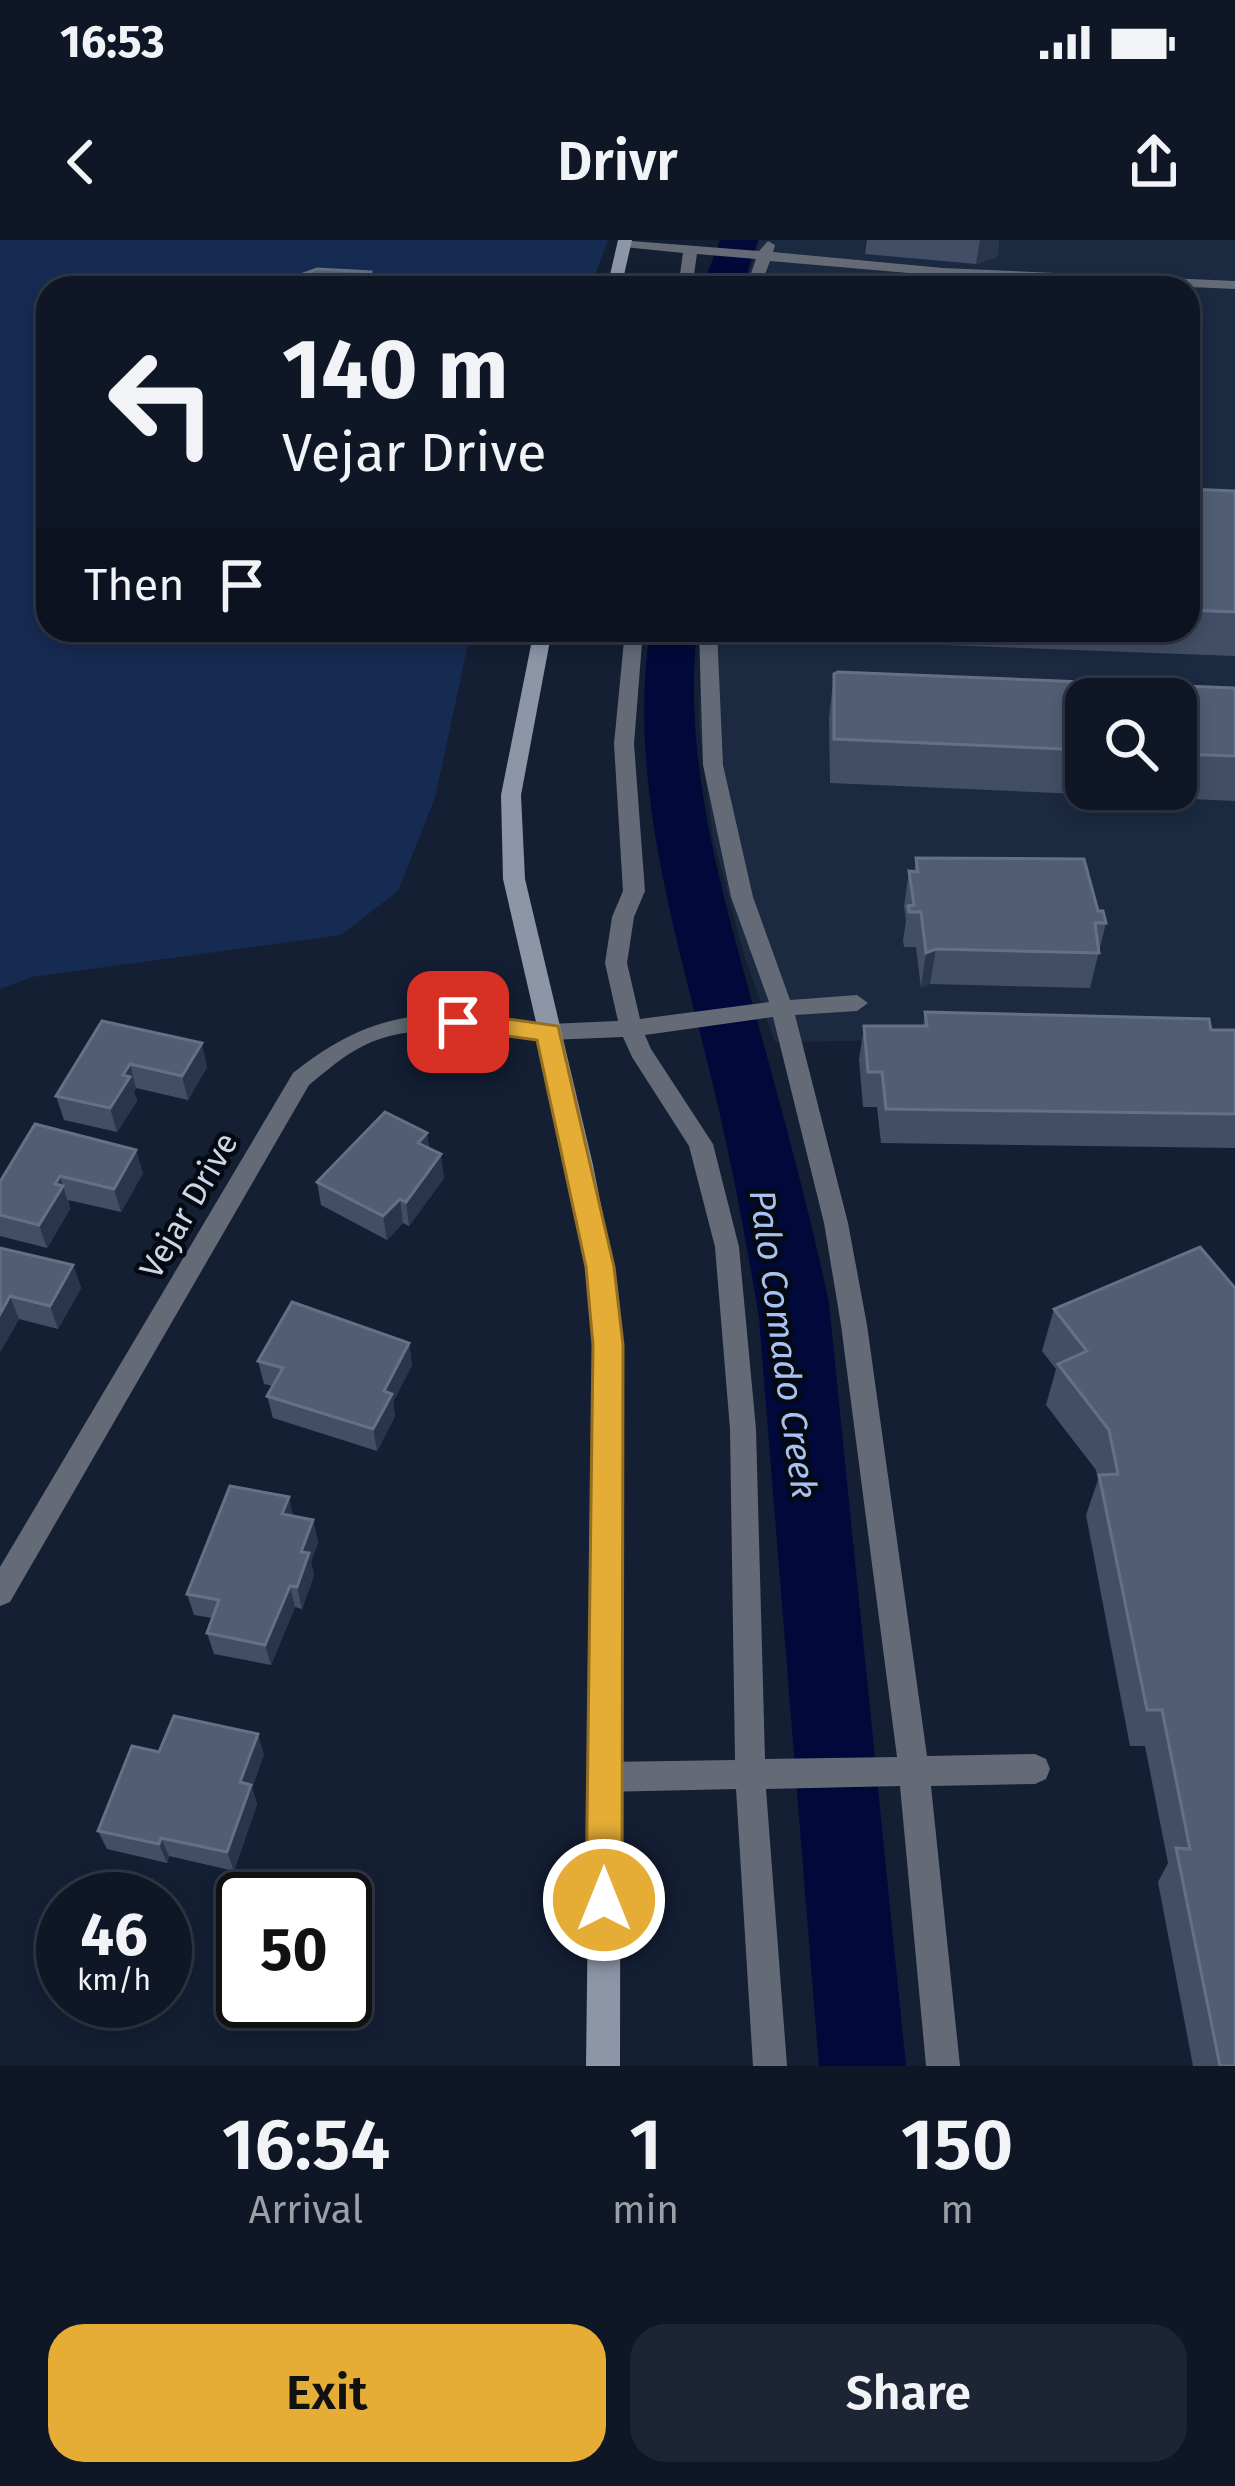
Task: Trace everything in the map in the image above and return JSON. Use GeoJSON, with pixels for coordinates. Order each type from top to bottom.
{"type":"FeatureCollection","features":[{"type":"Feature","properties":{"kind":"main road"},"geometry":{"type":"LineString","coordinates":[[617,276],[624,241]]}},
{"type":"Feature","properties":{"kind":"main road"},"geometry":{"type":"LineString","coordinates":[[541,642],[511,795],[514,879],[600,1267],[608,1345],[603,2066]]}},
{"type":"Feature","properties":{"kind":"street"},"geometry":{"type":"LineString","coordinates":[[624,241],[700,249],[763,249],[958,273],[1034,276]]}},
{"type":"Feature","properties":{"kind":"street"},"geometry":{"type":"LineString","coordinates":[[690,276],[700,249]]}},
{"type":"Feature","properties":{"kind":"street"},"geometry":{"type":"LineString","coordinates":[[1200,283],[1235,284]]}},
{"type":"Feature","properties":{"kind":"street"},"geometry":{"type":"LineString","coordinates":[[633,642],[624,744],[634,891],[623,917],[616,964],[631,1030],[651,1073],[701,1144],[727,1246],[764,1773],[770,2066]]}},
{"type":"Feature","properties":{"kind":"street"},"geometry":{"type":"LineString","coordinates":[[708,642],[713,765],[742,897],[836,1223],[854,1325],[902,1770],[943,2066]]}},
{"type":"Feature","properties":{"kind":"street","name":"Vejar Drive"},"geometry":{"type":"LineString","coordinates":[[0,1593],[301,1078],[354,1040],[410,1024],[458,1022],[549,1032],[631,1030],[774,1009],[857,1003]]}},
{"type":"Feature","properties":{"kind":"street"},"geometry":{"type":"LineString","coordinates":[[604,1777],[1035,1768]]}},
{"type":"Feature","properties":{"kind":"shaded area"},"geometry":{"type":"Polygon","coordinates":[[[0,240],[608,240],[594,276],[36,276],[36,642],[468,642],[435,798],[398,891],[341,935],[32,977],[0,989],[0,240]]]}},
{"type":"Feature","properties":{"kind":"shaded area"},"geometry":{"type":"Polygon","coordinates":[[[760,240],[1235,240],[1235,1036],[775,1042],[744,955],[713,838],[699,727],[701,642],[1200,642],[1200,276],[748,276],[760,240]]]}},
{"type":"Feature","properties":{"kind":"water"},"geometry":{"type":"Polygon","coordinates":[[[720,240],[758,240],[746,276],[706,276],[720,240]]]}},
{"type":"Feature","properties":{"kind":"water","name":"Palo Comado Creek"},"geometry":{"type":"Polygon","coordinates":[[[649,642],[696,642],[695,727],[708,822],[829,1303],[906,2066],[819,2066],[759,1318],[723,1128],[658,849],[649,795],[645,685],[649,642]]]}},
{"type":"Feature","properties":{"kind":"building"},"geometry":{"type":"Polygon","coordinates":[[[317,269],[371,272],[370,276],[298,276],[317,269]]]}},
{"type":"Feature","properties":{"kind":"building"},"geometry":{"type":"Polygon","coordinates":[[[1200,490],[1235,491],[1235,612],[1200,611],[1200,490]]]}},
{"type":"Feature","properties":{"kind":"building"},"geometry":{"type":"Polygon","coordinates":[[[834,674],[1065,681],[1065,749],[834,739],[834,674]]]}},
{"type":"Feature","properties":{"kind":"building"},"geometry":{"type":"Polygon","coordinates":[[[1197,686],[1235,688],[1235,756],[1197,755],[1197,686]]]}},
{"type":"Feature","properties":{"kind":"building"},"geometry":{"type":"Polygon","coordinates":[[[916,858],[1084,859],[1098,911],[1103,911],[1106,923],[1095,923],[1099,953],[936,949],[926,953],[921,912],[909,912],[908,906],[914,905],[909,871],[918,872],[916,858]]]}},
{"type":"Feature","properties":{"kind":"building"},"geometry":{"type":"Polygon","coordinates":[[[925,1012],[1209,1019],[1211,1030],[1235,1030],[1235,1114],[886,1109],[882,1072],[868,1072],[864,1026],[927,1026],[925,1012]]]}},
{"type":"Feature","properties":{"kind":"building"},"geometry":{"type":"Polygon","coordinates":[[[102,1021],[202,1043],[182,1076],[130,1064],[123,1075],[130,1077],[110,1108],[56,1096],[102,1021]]]}},
{"type":"Feature","properties":{"kind":"building"},"geometry":{"type":"Polygon","coordinates":[[[385,1112],[427,1133],[418,1143],[441,1154],[406,1202],[400,1199],[383,1216],[317,1182],[385,1112]]]}},
{"type":"Feature","properties":{"kind":"building"},"geometry":{"type":"Polygon","coordinates":[[[35,1124],[136,1150],[114,1189],[60,1176],[55,1184],[63,1186],[39,1225],[0,1215],[0,1182],[35,1124]]]}},
{"type":"Feature","properties":{"kind":"building"},"geometry":{"type":"Polygon","coordinates":[[[1200,1247],[1235,1288],[1235,2066],[1220,2066],[1176,1848],[1190,1849],[1162,1710],[1147,1710],[1099,1475],[1118,1474],[1109,1430],[1058,1364],[1087,1351],[1054,1309],[1200,1247]]]}},
{"type":"Feature","properties":{"kind":"building"},"geometry":{"type":"Polygon","coordinates":[[[0,1248],[73,1265],[50,1306],[10,1296],[0,1314],[0,1248]]]}},
{"type":"Feature","properties":{"kind":"building"},"geometry":{"type":"Polygon","coordinates":[[[292,1302],[409,1343],[384,1391],[392,1394],[373,1429],[267,1396],[283,1368],[258,1361],[292,1302]]]}},
{"type":"Feature","properties":{"kind":"building"},"geometry":{"type":"Polygon","coordinates":[[[230,1486],[289,1497],[282,1514],[313,1520],[301,1552],[309,1553],[297,1587],[290,1586],[265,1645],[207,1633],[219,1600],[187,1594],[230,1486]]]}},
{"type":"Feature","properties":{"kind":"building"},"geometry":{"type":"Polygon","coordinates":[[[174,1716],[258,1734],[240,1782],[251,1785],[227,1852],[98,1831],[132,1746],[159,1752],[174,1716]]]}},
{"type":"Feature","properties":{"kind":"route"},"geometry":{"type":"LineString","coordinates":[[458,1022],[549,1032],[600,1267],[608,1345],[604,1900]]}}]}
